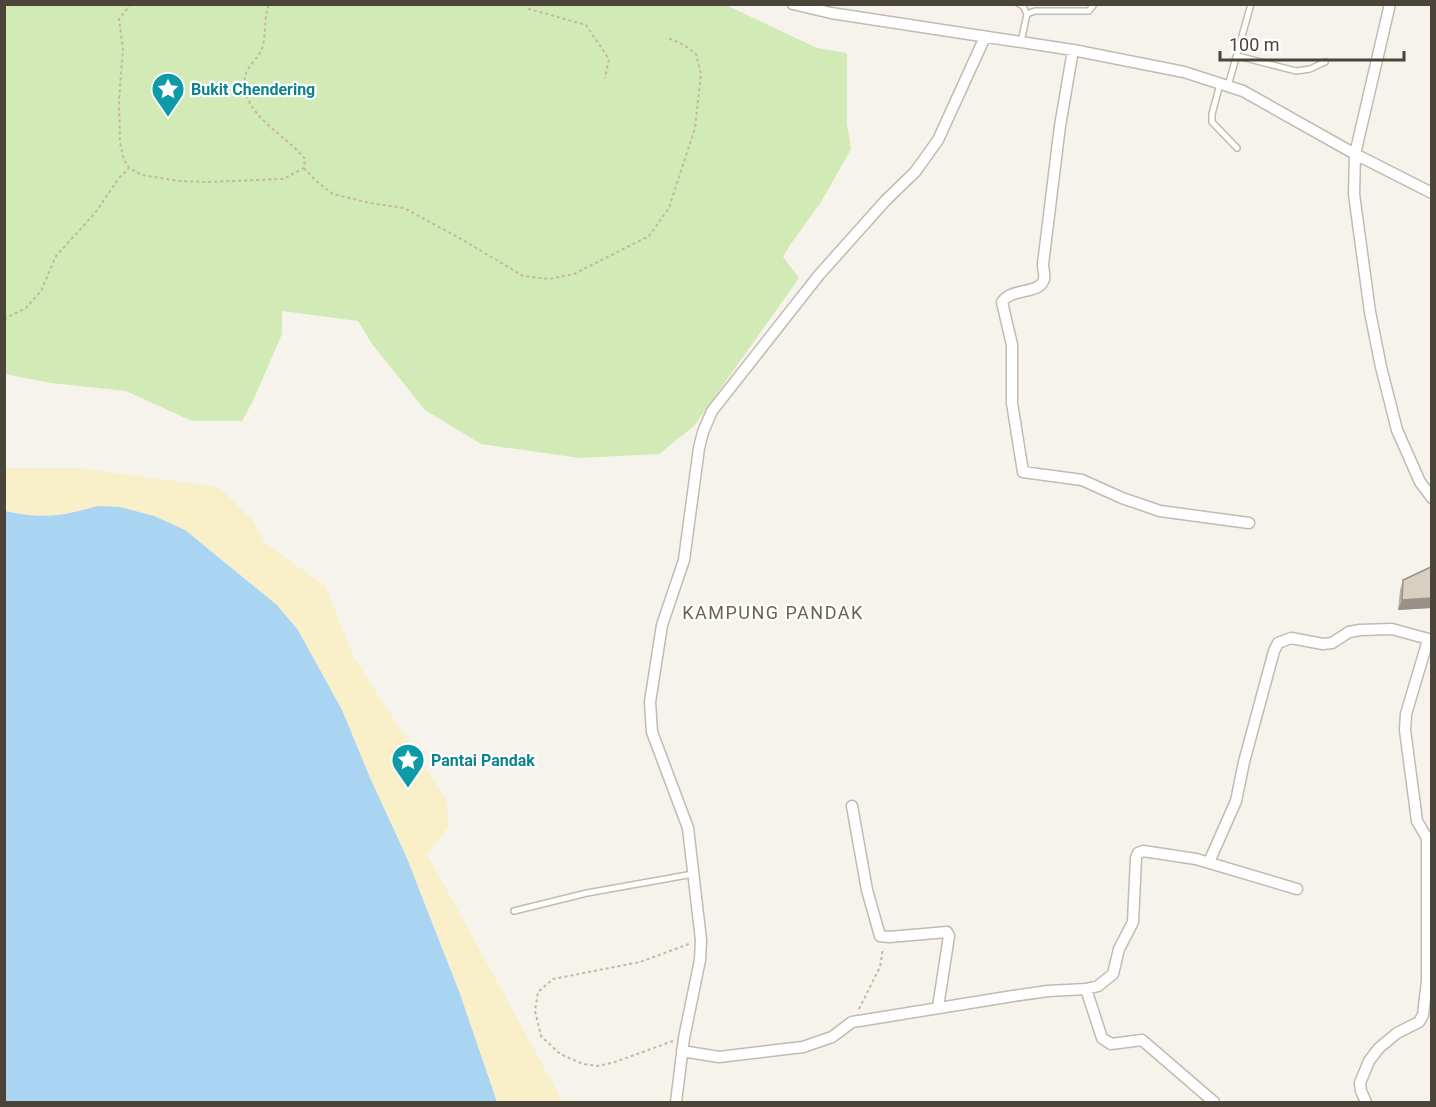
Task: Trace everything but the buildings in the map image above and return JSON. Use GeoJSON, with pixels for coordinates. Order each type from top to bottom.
{"type":"FeatureCollection","features":[{"type":"Feature","properties":{"kind":"street"},"geometry":{"type":"LineString","coordinates":[[793,4],[831,13],[1073,50],[1185,72],[1243,91],[1355,154],[1431,193]]}},
{"type":"Feature","properties":{"kind":"street"},"geometry":{"type":"LineString","coordinates":[[1390,4],[1355,154],[1354,194],[1370,312],[1381,368],[1397,430],[1420,482],[1431,498]]}},
{"type":"Feature","properties":{"kind":"street"},"geometry":{"type":"LineString","coordinates":[[676,1102],[684,1038],[700,960],[700,940],[688,828],[652,732],[650,702],[662,625],[684,560],[703,432],[712,411],[819,275],[886,200],[915,172],[938,140],[985,37]]}},
{"type":"Feature","properties":{"kind":"street"},"geometry":{"type":"LineString","coordinates":[[1073,50],[1042,264],[1044,279],[1035,289],[1010,293],[1002,302],[1012,345],[1012,402],[1023,472],[1082,480],[1122,498],[1160,511],[1249,523]]}},
{"type":"Feature","properties":{"kind":"street"},"geometry":{"type":"LineString","coordinates":[[1412,184],[1431,198]]}},
{"type":"Feature","properties":{"kind":"street"},"geometry":{"type":"LineString","coordinates":[[1209,862],[1236,801],[1244,762],[1278,643],[1291,638],[1323,644],[1332,643],[1349,632],[1392,629],[1430,640],[1406,714],[1405,730],[1417,821],[1429,839],[1427,981],[1423,1015],[1419,1022],[1388,1040],[1369,1061],[1360,1083],[1366,1102]]}},
{"type":"Feature","properties":{"kind":"street"},"geometry":{"type":"LineString","coordinates":[[852,806],[867,890],[880,936],[947,932],[949,936],[938,1007]]}},
{"type":"Feature","properties":{"kind":"street"},"geometry":{"type":"LineString","coordinates":[[682,1051],[719,1057],[802,1047],[832,1037],[852,1022],[938,1007],[1098,986],[1113,974],[1119,949],[1133,922],[1136,858],[1143,850],[1209,862],[1297,890]]}},
{"type":"Feature","properties":{"kind":"street"},"geometry":{"type":"LineString","coordinates":[[1086,989],[1102,1038],[1111,1044],[1142,1040],[1214,1102]]}},
{"type":"Feature","properties":{"kind":"lane"},"geometry":{"type":"LineString","coordinates":[[1019,4],[1023,6],[1027,14],[1021,42]]}},
{"type":"Feature","properties":{"kind":"lane"},"geometry":{"type":"LineString","coordinates":[[1035,11],[1036,4]]}},
{"type":"Feature","properties":{"kind":"lane"},"geometry":{"type":"LineString","coordinates":[[1027,14],[1035,11],[1089,11],[1094,4]]}},
{"type":"Feature","properties":{"kind":"lane"},"geometry":{"type":"LineString","coordinates":[[1237,148],[1212,122],[1212,114],[1238,56],[1251,4]]}},
{"type":"Feature","properties":{"kind":"lane"},"geometry":{"type":"LineString","coordinates":[[1238,56],[1296,71],[1310,69],[1325,62]]}},
{"type":"Feature","properties":{"kind":"lane"},"geometry":{"type":"LineString","coordinates":[[514,911],[587,893],[693,874]]}},
{"type":"Feature","properties":{"kind":"path"},"geometry":{"type":"LineString","coordinates":[[131,4],[119,19],[123,49],[119,100],[120,142],[124,160],[129,168],[142,175],[179,181],[207,182],[283,179],[304,168]]}},
{"type":"Feature","properties":{"kind":"path"},"geometry":{"type":"LineString","coordinates":[[269,4],[265,16],[263,47],[245,74],[245,89],[252,105],[267,125],[305,159],[304,168],[316,182],[333,194],[404,208],[523,276],[549,279],[574,274],[649,236],[669,208],[695,128],[701,74],[696,54],[684,45],[668,38]]}},
{"type":"Feature","properties":{"kind":"path"},"geometry":{"type":"LineString","coordinates":[[524,4],[529,9],[586,25],[609,59],[605,78]]}},
{"type":"Feature","properties":{"kind":"path"},"geometry":{"type":"LineString","coordinates":[[4,319],[26,308],[41,291],[56,256],[84,227],[110,194],[119,178],[129,168]]}},
{"type":"Feature","properties":{"kind":"path"},"geometry":{"type":"LineString","coordinates":[[852,1022],[880,966],[884,951],[880,936]]}},
{"type":"Feature","properties":{"kind":"path"},"geometry":{"type":"LineString","coordinates":[[684,1038],[649,1048],[615,1062],[598,1066],[583,1064],[560,1054],[541,1036],[535,1011],[538,992],[553,979],[640,962],[700,940]]}},
{"type":"Feature","properties":{"kind":"green space"},"geometry":{"type":"Polygon","coordinates":[[[4,5],[726,5],[817,48],[847,53],[847,124],[851,149],[821,202],[783,257],[799,278],[694,426],[659,454],[579,458],[481,444],[425,410],[372,344],[358,321],[282,311],[282,334],[242,421],[192,421],[126,391],[51,383],[5,374],[4,5]]]}},
{"type":"Feature","properties":{"kind":"sand","name":"Pantai Pandak"},"geometry":{"type":"Polygon","coordinates":[[[4,468],[78,468],[219,487],[253,521],[265,543],[325,586],[354,658],[446,799],[449,826],[427,854],[563,1102],[497,1102],[460,994],[406,856],[342,710],[298,630],[277,605],[185,530],[120,507],[97,506],[52,517],[26,516],[5,511],[4,468]]]}},
{"type":"Feature","properties":{"kind":"water"},"geometry":{"type":"Polygon","coordinates":[[[97,506],[120,507],[154,516],[185,530],[277,605],[298,630],[342,710],[406,856],[460,994],[497,1102],[5,1102],[5,511],[51,516],[97,506]]]}},
{"type":"Feature","properties":{"kind":"place","name":"Bukit Chendering"},"geometry":{"type":"Point","coordinates":[168,118]}},
{"type":"Feature","properties":{"kind":"place","name":"Pantai Pandak"},"geometry":{"type":"Point","coordinates":[408,789]}},
{"type":"Feature","properties":{"kind":"district","name":"KAMPUNG PANDAK"},"geometry":{"type":"Point","coordinates":[773,613]}}]}
